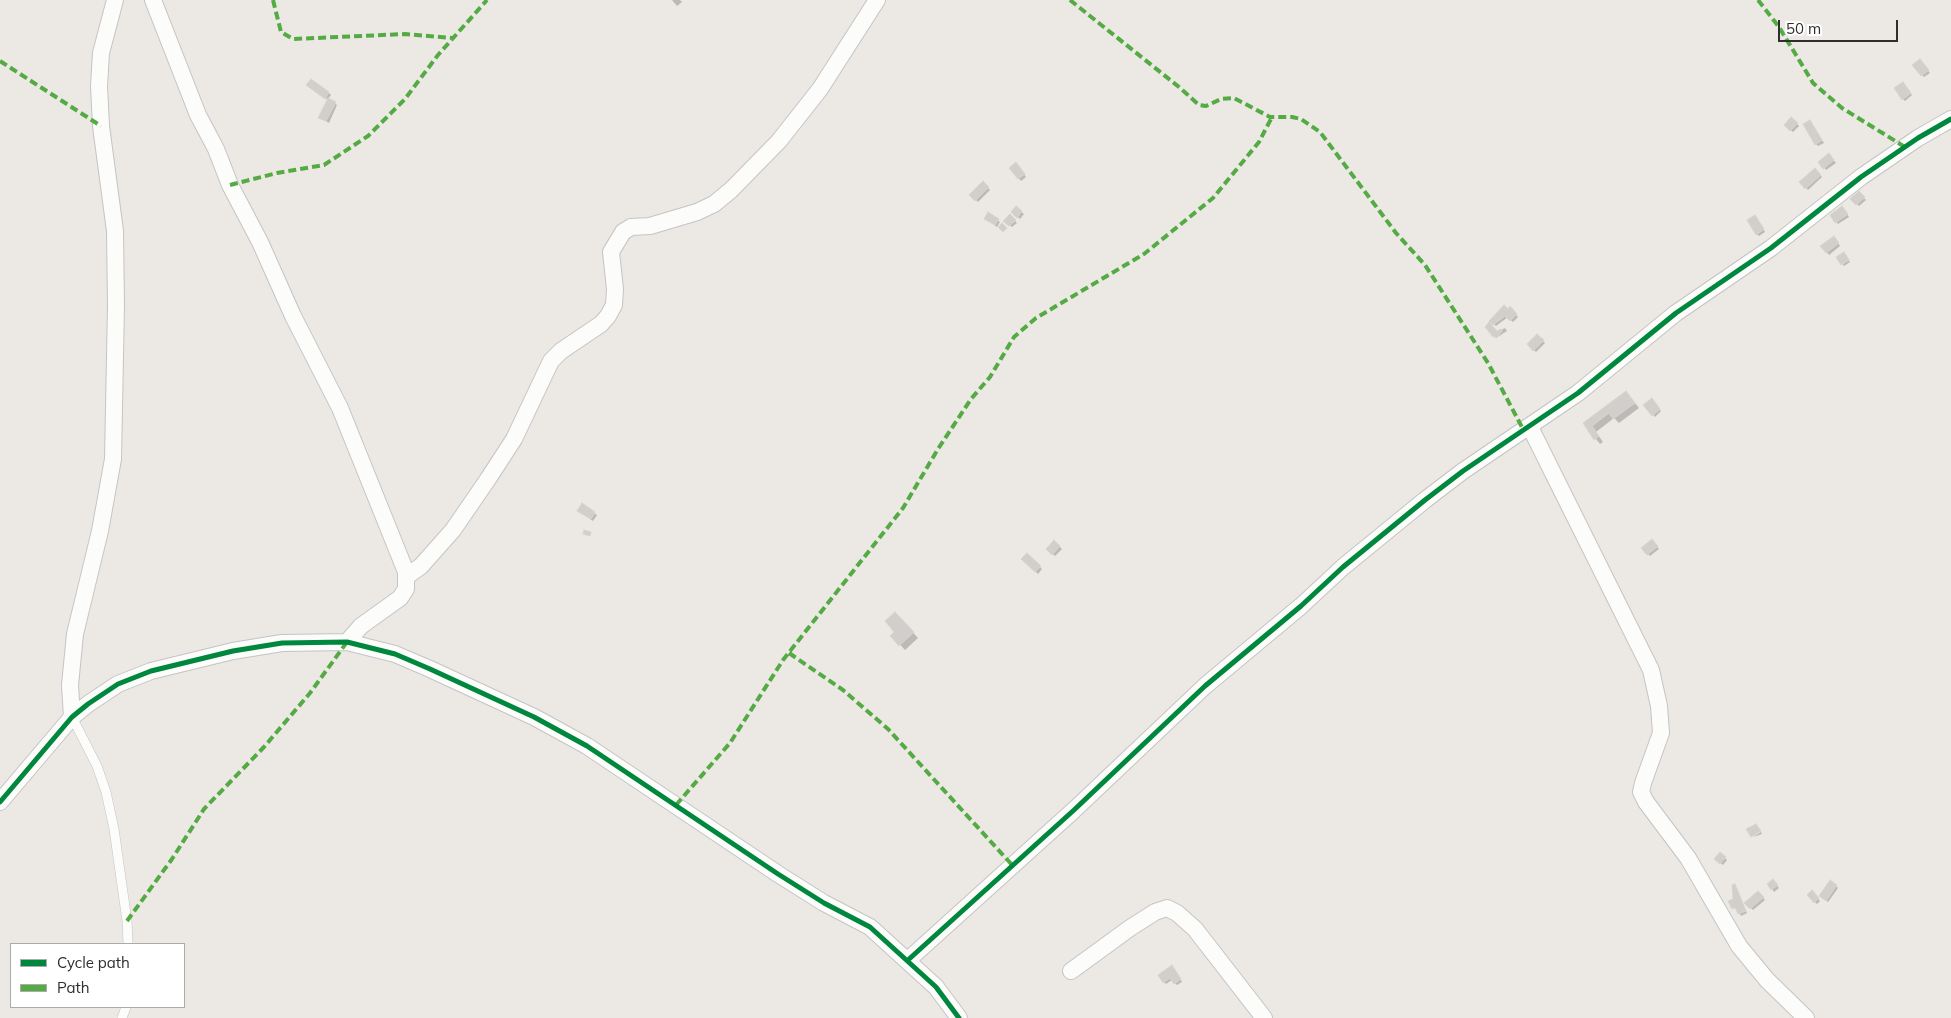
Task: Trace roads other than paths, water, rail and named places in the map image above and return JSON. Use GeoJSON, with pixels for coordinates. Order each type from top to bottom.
{"type":"FeatureCollection","features":[{"type":"Feature","properties":{"kind":"street"},"geometry":{"type":"LineString","coordinates":[[72,717],[70,685],[74,634],[100,531],[113,459],[116,306],[115,231],[101,126],[98,86],[101,53],[115,0]]}},
{"type":"Feature","properties":{"kind":"street"},"geometry":{"type":"LineString","coordinates":[[153,0],[198,115],[216,150],[230,185],[260,242],[293,316],[340,408],[397,547],[406,577],[406,589],[400,598],[361,626],[348,642]]}},
{"type":"Feature","properties":{"kind":"street"},"geometry":{"type":"LineString","coordinates":[[406,577],[421,566],[453,530],[488,479],[514,439],[551,361],[561,350],[601,324],[608,316],[614,305],[615,289],[611,252],[623,232],[631,227],[650,226],[697,212],[714,204],[731,190],[779,141],[820,89],[870,3]]}},
{"type":"Feature","properties":{"kind":"street"},"geometry":{"type":"LineString","coordinates":[[908,960],[1067,816],[1205,686],[1301,606],[1343,567],[1463,470],[1530,427],[1578,393],[1699,296],[1812,218],[1861,177],[1918,138],[1951,119]]}},
{"type":"Feature","properties":{"kind":"street"},"geometry":{"type":"LineString","coordinates":[[1530,427],[1604,580],[1652,670],[1659,706],[1661,733],[1643,782],[1642,792],[1646,802],[1688,858],[1738,946],[1767,980],[1806,1018]]}},
{"type":"Feature","properties":{"kind":"street"},"geometry":{"type":"LineString","coordinates":[[0,802],[72,717],[118,684],[151,671],[186,662],[282,643],[348,642],[395,654],[473,687],[587,746],[778,874],[824,903],[870,926],[936,987],[959,1018]]}},
{"type":"Feature","properties":{"kind":"street"},"geometry":{"type":"LineString","coordinates":[[1071,971],[1130,928],[1155,912],[1167,908],[1177,913],[1194,929],[1264,1018]]}},
{"type":"Feature","properties":{"kind":"lane"},"geometry":{"type":"LineString","coordinates":[[72,717],[97,766],[106,792],[114,829],[127,922],[128,943]]}}]}
